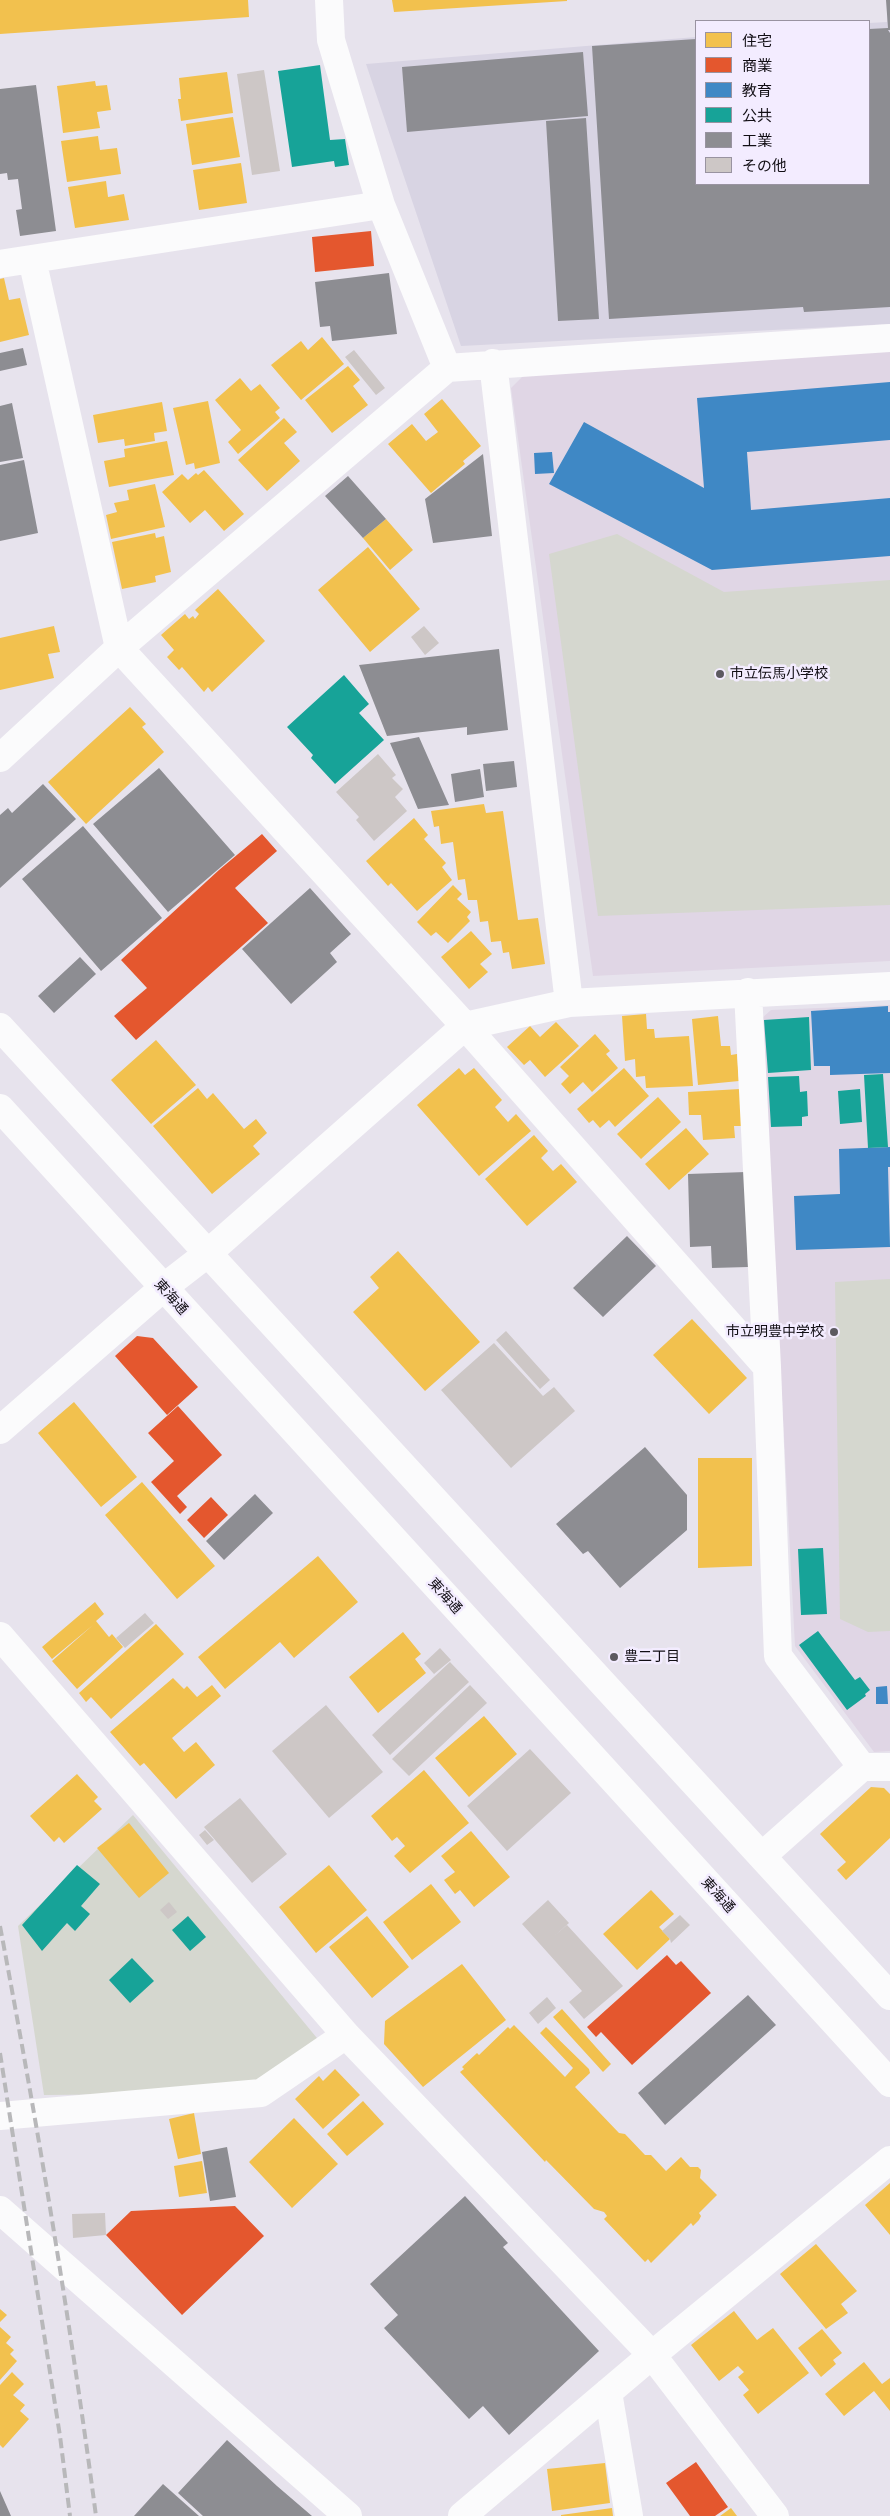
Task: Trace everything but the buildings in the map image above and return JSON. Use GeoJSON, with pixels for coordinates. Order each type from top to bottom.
{"type":"FeatureCollection","features":[{"type":"Feature","properties":{"kind":"street"},"geometry":{"type":"LineString","coordinates":[[329,0],[331,40],[380,205],[447,368]]}},
{"type":"Feature","properties":{"kind":"street"},"geometry":{"type":"LineString","coordinates":[[0,264],[380,205]]}},
{"type":"Feature","properties":{"kind":"street"},"geometry":{"type":"LineString","coordinates":[[32,259],[119,648],[466,1026],[767,1367]]}},
{"type":"Feature","properties":{"kind":"street"},"geometry":{"type":"LineString","coordinates":[[0,758],[119,648],[447,368],[890,338]]}},
{"type":"Feature","properties":{"kind":"street"},"geometry":{"type":"LineString","coordinates":[[493,364],[569,1003]]}},
{"type":"Feature","properties":{"kind":"street"},"geometry":{"type":"LineString","coordinates":[[0,1430],[163,1288],[207,1254],[466,1026],[569,1003],[748,992],[890,986]]}},
{"type":"Feature","properties":{"kind":"street"},"geometry":{"type":"LineString","coordinates":[[748,992],[767,1367],[778,1656],[862,1767]]}},
{"type":"Feature","properties":{"kind":"street"},"geometry":{"type":"LineString","coordinates":[[0,1027],[890,1996]]}},
{"type":"Feature","properties":{"kind":"street","name":"東海通"},"geometry":{"type":"LineString","coordinates":[[0,1108],[890,2083]]}},
{"type":"Feature","properties":{"kind":"street"},"geometry":{"type":"LineString","coordinates":[[0,1636],[346,2035],[652,2355],[775,2516]]}},
{"type":"Feature","properties":{"kind":"street"},"geometry":{"type":"LineString","coordinates":[[762,1856],[862,1767],[890,1767]]}},
{"type":"Feature","properties":{"kind":"street"},"geometry":{"type":"LineString","coordinates":[[0,2116],[261,2093],[346,2035]]}},
{"type":"Feature","properties":{"kind":"street"},"geometry":{"type":"LineString","coordinates":[[462,2516],[652,2355],[890,2160]]}},
{"type":"Feature","properties":{"kind":"street"},"geometry":{"type":"LineString","coordinates":[[0,2210],[348,2516]]}},
{"type":"Feature","properties":{"kind":"street"},"geometry":{"type":"LineString","coordinates":[[608,2392],[628,2516]]}},
{"type":"Feature","properties":{"kind":"shaded area"},"geometry":{"type":"Polygon","coordinates":[[[887,0],[890,0],[890,324],[461,346],[366,64],[695,37],[695,185],[870,185],[870,23],[887,22],[887,0]]]}},
{"type":"Feature","properties":{"kind":"shaded area","name":"市立伝馬小学校"},"geometry":{"type":"Polygon","coordinates":[[[890,351],[890,961],[593,976],[511,388],[525,374],[890,351]]]}},
{"type":"Feature","properties":{"kind":"shaded area"},"geometry":{"type":"Polygon","coordinates":[[[617,534],[724,592],[890,580],[890,905],[598,916],[549,554],[617,534]]]}},
{"type":"Feature","properties":{"kind":"shaded area","name":"市立明豊中学校"},"geometry":{"type":"Polygon","coordinates":[[[890,1005],[890,1751],[874,1752],[795,1646],[762,1018],[771,1010],[890,1005]]]}},
{"type":"Feature","properties":{"kind":"shaded area"},"geometry":{"type":"Polygon","coordinates":[[[890,1279],[890,1631],[868,1632],[840,1619],[835,1282],[890,1279]]]}},
{"type":"Feature","properties":{"kind":"shaded area"},"geometry":{"type":"Polygon","coordinates":[[[133,1815],[326,2049],[261,2093],[44,2095],[18,1926],[133,1815]]]}},
{"type":"Feature","properties":{"kind":"railway"},"geometry":{"type":"LineString","coordinates":[[0,1926],[52,2221],[96,2516]]}},
{"type":"Feature","properties":{"kind":"railway"},"geometry":{"type":"LineString","coordinates":[[0,2053],[60,2436],[70,2516]]}},
{"type":"Feature","properties":{"kind":"place","name":"市立伝馬小学校"},"geometry":{"type":"Point","coordinates":[720,674]}},
{"type":"Feature","properties":{"kind":"place","name":"市立明豊中学校"},"geometry":{"type":"Point","coordinates":[834,1332]}},
{"type":"Feature","properties":{"kind":"place","name":"豊二丁目"},"geometry":{"type":"Point","coordinates":[614,1657]}}]}
